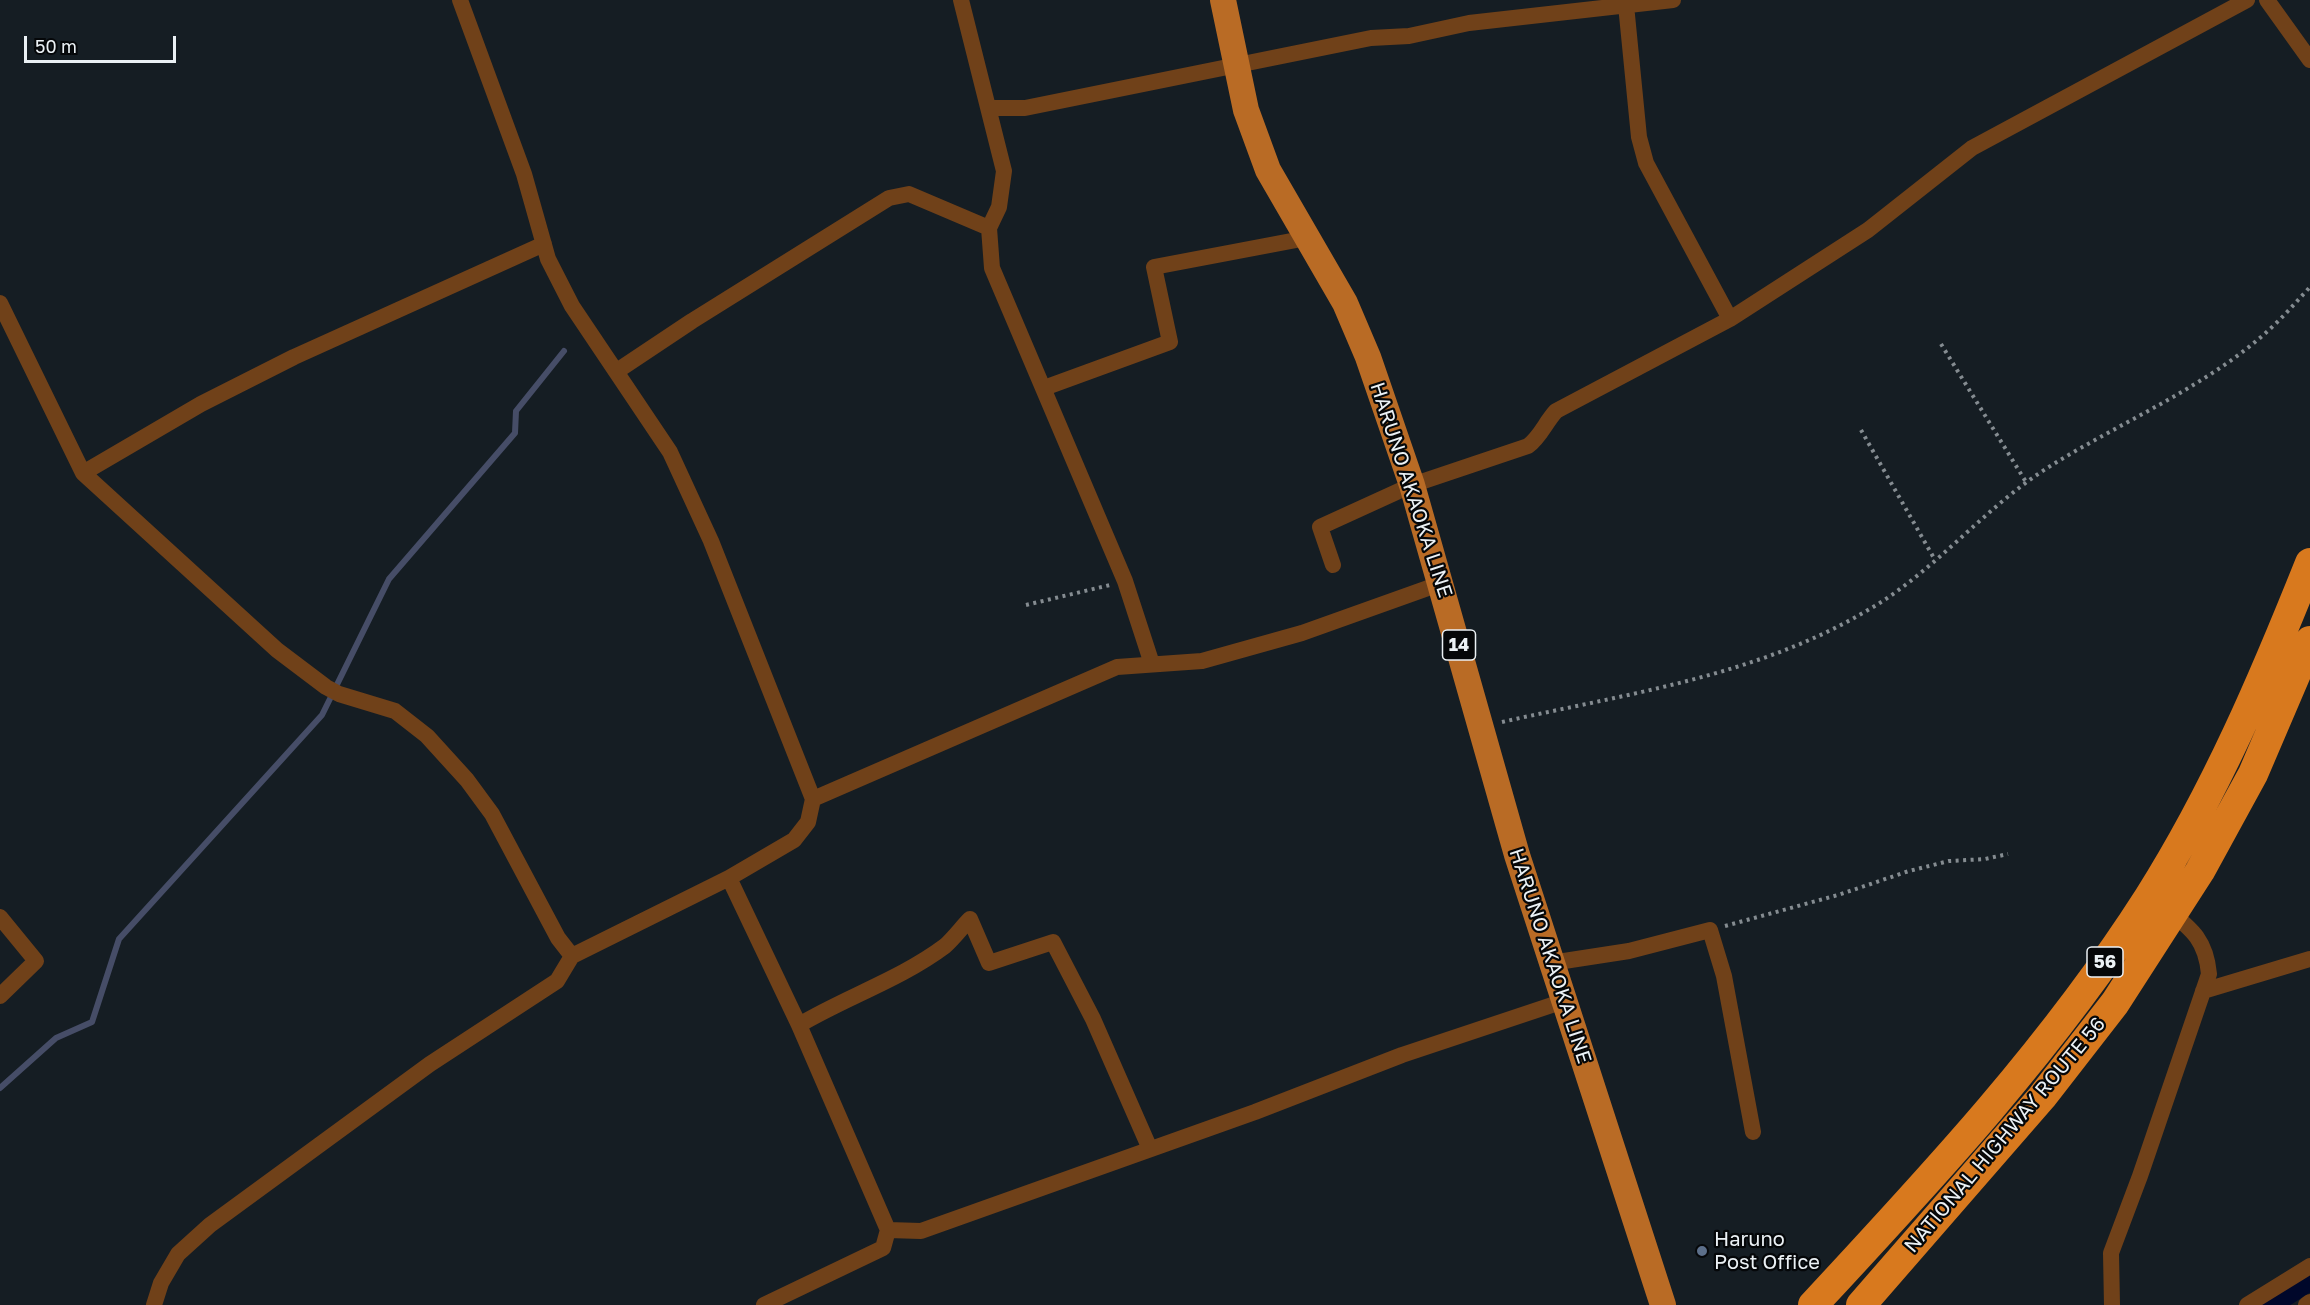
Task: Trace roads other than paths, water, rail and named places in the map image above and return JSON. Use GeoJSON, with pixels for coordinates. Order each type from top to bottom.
{"type":"FeatureCollection","features":[{"type":"Feature","properties":{"kind":"highway","name":"NATIONAL HIGHWAY ROUTE 56"},"geometry":{"type":"LineString","coordinates":[[1813,1305],[1948,1160],[2012,1084],[2088,986],[2150,896],[2228,758],[2310,563]]}},
{"type":"Feature","properties":{"kind":"highway","name":"NATIONAL HIGHWAY ROUTE 56"},"geometry":{"type":"LineString","coordinates":[[1861,1305],[2042,1097],[2115,1003],[2174,915],[2253,774],[2303,677],[2310,641]]}},
{"type":"Feature","properties":{"kind":"main road","name":"HARUNO AKAOKA LINE"},"geometry":{"type":"LineString","coordinates":[[1222,0],[1246,110],[1268,170],[1345,303],[1368,357],[1412,485],[1551,963],[1663,1305]]}},
{"type":"Feature","properties":{"kind":"street"},"geometry":{"type":"LineString","coordinates":[[154,1305],[161,1283],[178,1254],[210,1225],[430,1064],[557,981],[572,956],[729,879],[794,840],[808,822],[813,799],[706,531],[670,452],[572,306],[544,244],[524,174],[460,0]]}},
{"type":"Feature","properties":{"kind":"street"},"geometry":{"type":"LineString","coordinates":[[961,0],[1004,171],[999,207],[989,228],[992,268],[1125,581],[1152,664]]}},
{"type":"Feature","properties":{"kind":"street"},"geometry":{"type":"LineString","coordinates":[[989,108],[1024,108],[1371,38],[1409,36],[1469,23],[1673,0]]}},
{"type":"Feature","properties":{"kind":"street"},"geometry":{"type":"LineString","coordinates":[[1333,565],[1320,526],[1412,485],[1528,446],[1542,435],[1548,420],[1556,411],[1730,319],[1818,264],[1868,230],[1972,148],[2247,0]]}},
{"type":"Feature","properties":{"kind":"street"},"geometry":{"type":"LineString","coordinates":[[2267,0],[2310,60]]}},
{"type":"Feature","properties":{"kind":"street"},"geometry":{"type":"LineString","coordinates":[[1626,5],[1639,137],[1646,163],[1730,319]]}},
{"type":"Feature","properties":{"kind":"street"},"geometry":{"type":"LineString","coordinates":[[617,371],[692,321],[889,198],[909,194],[989,228]]}},
{"type":"Feature","properties":{"kind":"street"},"geometry":{"type":"LineString","coordinates":[[1044,388],[1170,342],[1154,267],[1307,238]]}},
{"type":"Feature","properties":{"kind":"street"},"geometry":{"type":"LineString","coordinates":[[83,473],[201,404],[284,363],[544,244]]}},
{"type":"Feature","properties":{"kind":"street"},"geometry":{"type":"LineString","coordinates":[[0,303],[83,473],[277,650],[332,691],[395,711],[427,736],[467,780],[492,814],[558,938],[572,956]]}},
{"type":"Feature","properties":{"kind":"street"},"geometry":{"type":"LineString","coordinates":[[813,799],[1117,667],[1202,661],[1291,636],[1442,583]]}},
{"type":"Feature","properties":{"kind":"street"},"geometry":{"type":"LineString","coordinates":[[729,879],[799,1025],[888,1230],[883,1248],[764,1305]]}},
{"type":"Feature","properties":{"kind":"street"},"geometry":{"type":"LineString","coordinates":[[2112,1305],[2110,1253],[2140,1176],[2209,974],[2207,954],[2195,932],[2150,896]]}},
{"type":"Feature","properties":{"kind":"street"},"geometry":{"type":"LineString","coordinates":[[0,917],[36,961],[0,996]]}},
{"type":"Feature","properties":{"kind":"street"},"geometry":{"type":"LineString","coordinates":[[799,1025],[838,1002],[894,977],[928,956],[945,945],[970,919],[988,963],[1053,942],[1093,1019],[1150,1149]]}},
{"type":"Feature","properties":{"kind":"street"},"geometry":{"type":"LineString","coordinates":[[1551,963],[1629,951],[1710,930],[1724,976],[1753,1132]]}},
{"type":"Feature","properties":{"kind":"street"},"geometry":{"type":"LineString","coordinates":[[2203,991],[2310,959]]}},
{"type":"Feature","properties":{"kind":"street"},"geometry":{"type":"LineString","coordinates":[[888,1230],[921,1231],[1255,1112],[1402,1055],[1564,1001]]}},
{"type":"Feature","properties":{"kind":"street"},"geometry":{"type":"LineString","coordinates":[[2247,1305],[2310,1266]]}},
{"type":"Feature","properties":{"kind":"street"},"geometry":{"type":"LineString","coordinates":[[2306,1305],[2310,1302]]}},
{"type":"Feature","properties":{"kind":"waterway"},"geometry":{"type":"LineString","coordinates":[[0,1088],[56,1038],[92,1022],[119,939],[322,715],[389,579],[515,433],[516,411],[564,351]]}},
{"type":"Feature","properties":{"kind":"waterway"},"geometry":{"type":"LineString","coordinates":[[2271,1305],[2310,1280]]}},
{"type":"Feature","properties":{"kind":"place","name":"Haruno Post Office"},"geometry":{"type":"Point","coordinates":[1702,1251]}}]}
